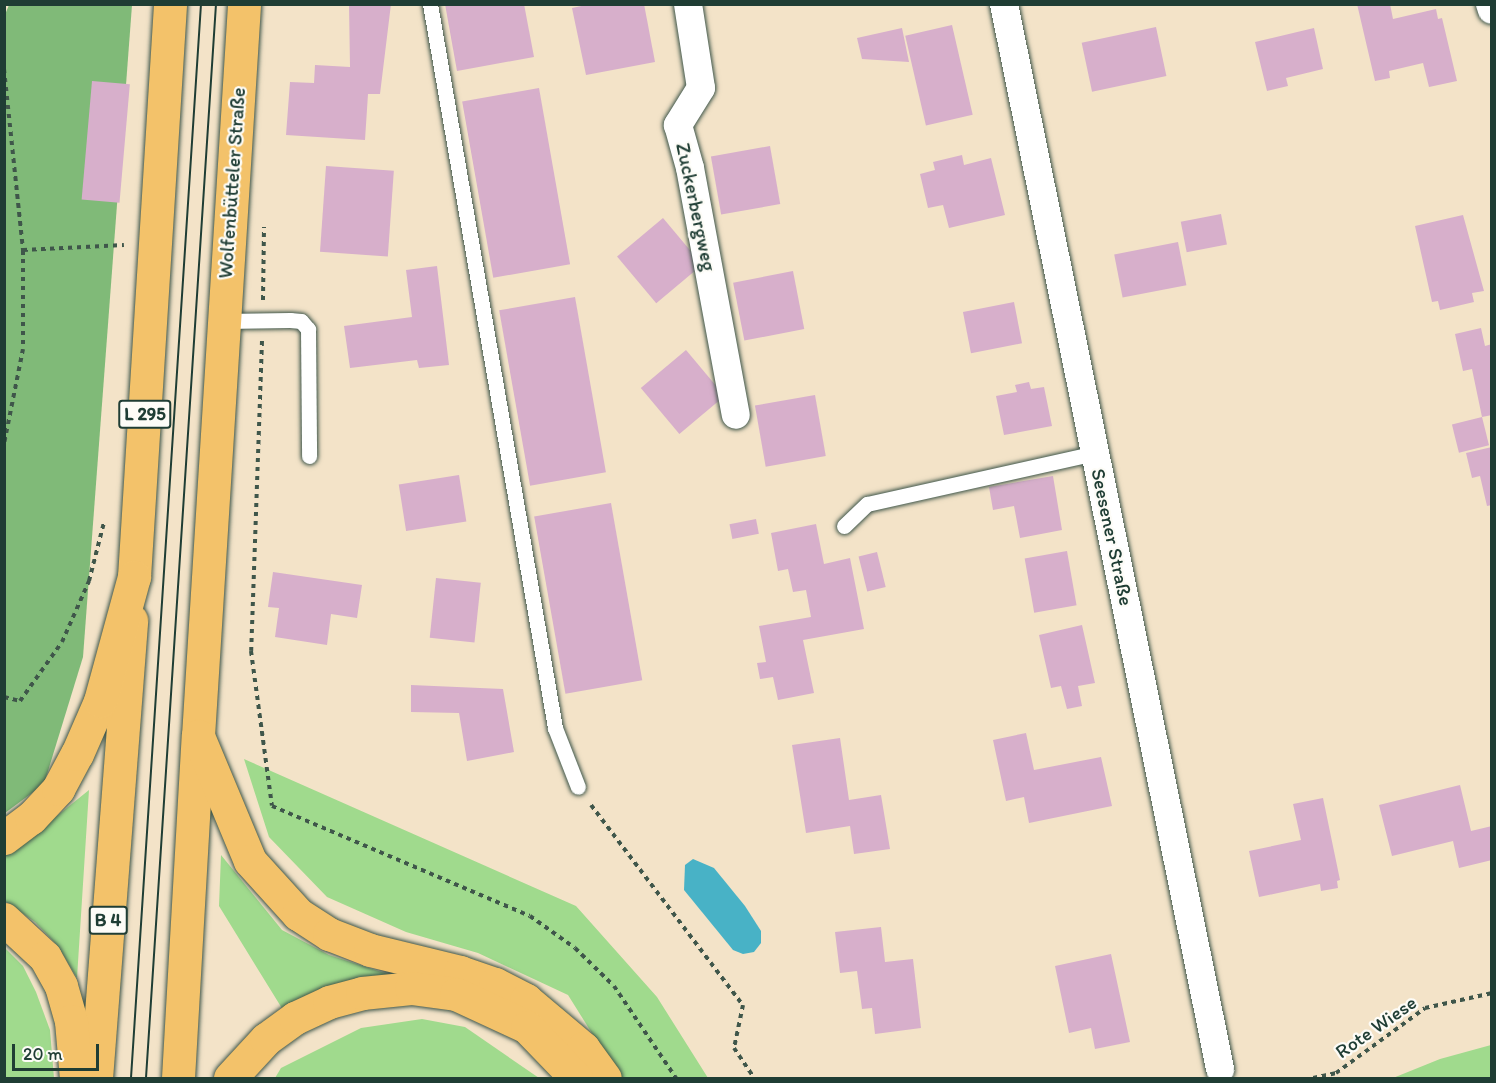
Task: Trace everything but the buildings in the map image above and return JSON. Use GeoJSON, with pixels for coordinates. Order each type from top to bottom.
{"type":"FeatureCollection","features":[{"type":"Feature","properties":{"kind":"main road","name":"L 295"},"geometry":{"type":"LineString","coordinates":[[134,577],[144,248],[170,4]]}},
{"type":"Feature","properties":{"kind":"main road","name":"Wolfenbütteler Straße"},"geometry":{"type":"LineString","coordinates":[[178,1078],[244,4]]}},
{"type":"Feature","properties":{"kind":"main road"},"geometry":{"type":"LineString","coordinates":[[4,838],[31,818],[58,789],[78,754],[100,701],[134,577]]}},
{"type":"Feature","properties":{"kind":"main road","name":"B 4"},"geometry":{"type":"LineString","coordinates":[[96,1078],[134,577]]}},
{"type":"Feature","properties":{"kind":"main road"},"geometry":{"type":"LineString","coordinates":[[198,736],[250,861],[297,914],[329,934],[370,950],[477,978],[526,1000],[583,1048],[605,1078]]}},
{"type":"Feature","properties":{"kind":"main road"},"geometry":{"type":"LineString","coordinates":[[4,920],[25,934],[45,957],[62,986],[71,1021],[76,1078]]}},
{"type":"Feature","properties":{"kind":"main road"},"geometry":{"type":"LineString","coordinates":[[230,1078],[266,1039],[295,1018],[351,996],[411,988],[456,994],[527,1027],[576,1078]]}},
{"type":"Feature","properties":{"kind":"street","name":"Zuckerbergweg"},"geometry":{"type":"LineString","coordinates":[[688,4],[700,88],[678,125],[690,168],[736,415]]}},
{"type":"Feature","properties":{"kind":"street","name":"Seesener Straße"},"geometry":{"type":"LineString","coordinates":[[1004,4],[1220,1069]]}},
{"type":"Feature","properties":{"kind":"street"},"geometry":{"type":"LineString","coordinates":[[1490,4],[1491,10]]}},
{"type":"Feature","properties":{"kind":"lane"},"geometry":{"type":"LineString","coordinates":[[430,4],[555,728],[578,787]]}},
{"type":"Feature","properties":{"kind":"lane"},"geometry":{"type":"LineString","coordinates":[[224,321],[301,321],[308,329],[309,456]]}},
{"type":"Feature","properties":{"kind":"lane"},"geometry":{"type":"LineString","coordinates":[[844,526],[867,504],[1095,453]]}},
{"type":"Feature","properties":{"kind":"path"},"geometry":{"type":"LineString","coordinates":[[4,69],[23,250],[24,348],[4,444]]}},
{"type":"Feature","properties":{"kind":"path"},"geometry":{"type":"LineString","coordinates":[[264,218],[250,651],[272,806],[530,916],[575,948],[614,986],[676,1078]]}},
{"type":"Feature","properties":{"kind":"path"},"geometry":{"type":"LineString","coordinates":[[23,250],[144,248]]}},
{"type":"Feature","properties":{"kind":"path"},"geometry":{"type":"LineString","coordinates":[[4,697],[20,700],[62,642],[89,581],[105,517]]}},
{"type":"Feature","properties":{"kind":"path"},"geometry":{"type":"LineString","coordinates":[[578,787],[743,1005],[734,1048],[754,1078]]}},
{"type":"Feature","properties":{"kind":"path","name":"Rote Wiese"},"geometry":{"type":"LineString","coordinates":[[1313,1078],[1336,1073],[1425,1008],[1491,993]]}},
{"type":"Feature","properties":{"kind":"green space"},"geometry":{"type":"Polygon","coordinates":[[[9,5],[132,5],[83,657],[44,784],[5,813],[4,17],[9,5]]]}},
{"type":"Feature","properties":{"kind":"green space"},"geometry":{"type":"Polygon","coordinates":[[[244,759],[576,906],[657,997],[708,1078],[620,1078],[568,995],[478,953],[406,932],[327,897],[269,837],[244,759]]]}},
{"type":"Feature","properties":{"kind":"green space"},"geometry":{"type":"Polygon","coordinates":[[[89,790],[77,978],[58,946],[35,922],[5,901],[4,853],[42,828],[89,790]]]}},
{"type":"Feature","properties":{"kind":"green space"},"geometry":{"type":"Polygon","coordinates":[[[221,855],[282,930],[329,955],[397,977],[283,1010],[219,906],[221,855]]]}},
{"type":"Feature","properties":{"kind":"green space"},"geometry":{"type":"Polygon","coordinates":[[[4,947],[23,966],[36,992],[50,1030],[54,1078],[5,1078],[4,947]]]}},
{"type":"Feature","properties":{"kind":"green space"},"geometry":{"type":"Polygon","coordinates":[[[422,1019],[465,1027],[539,1078],[275,1078],[281,1068],[361,1028],[422,1019]]]}},
{"type":"Feature","properties":{"kind":"green space"},"geometry":{"type":"Polygon","coordinates":[[[1491,1045],[1491,1078],[1393,1078],[1440,1059],[1491,1045]]]}},
{"type":"Feature","properties":{"kind":"water"},"geometry":{"type":"Polygon","coordinates":[[[693,859],[714,868],[745,906],[761,931],[761,943],[754,952],[743,954],[733,950],[684,890],[685,865],[693,859]]]}},
{"type":"Feature","properties":{"kind":"tram line"},"geometry":{"type":"LineString","coordinates":[[131,1078],[201,4]]}},
{"type":"Feature","properties":{"kind":"tram line"},"geometry":{"type":"LineString","coordinates":[[146,1078],[216,4]]}}]}
